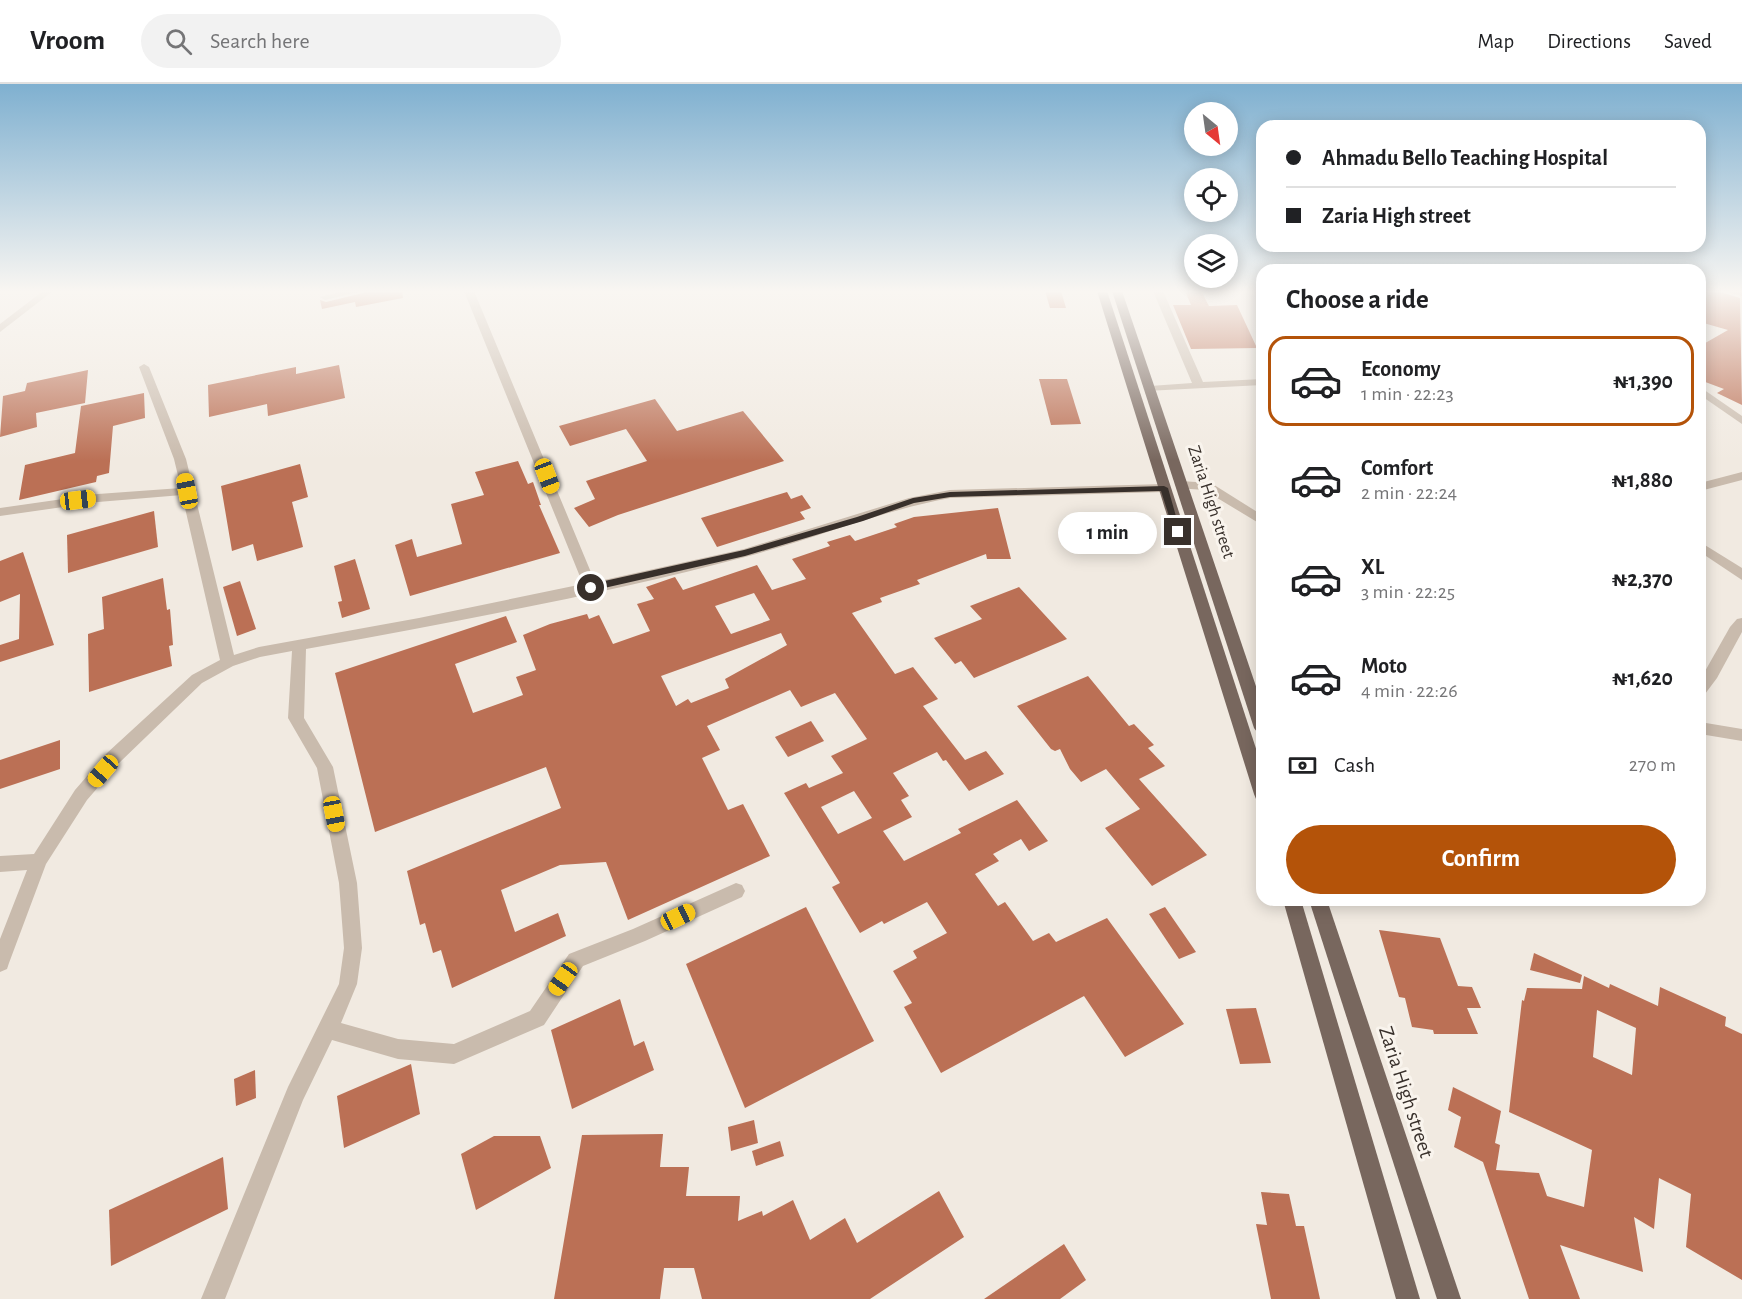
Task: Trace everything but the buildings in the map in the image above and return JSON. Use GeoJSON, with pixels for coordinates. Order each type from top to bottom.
{"type":"FeatureCollection","features":[{"type":"Feature","properties":{"kind":"main road"},"geometry":{"type":"LineString","coordinates":[[1120,348],[1256,775]]}},
{"type":"Feature","properties":{"kind":"main road","name":"Zaria High street"},"geometry":{"type":"LineString","coordinates":[[1136,348],[1256,710]]}},
{"type":"Feature","properties":{"kind":"main road"},"geometry":{"type":"LineString","coordinates":[[1294,906],[1408,1299]]}},
{"type":"Feature","properties":{"kind":"main road","name":"Zaria High street"},"geometry":{"type":"LineString","coordinates":[[1320,906],[1449,1299]]}},
{"type":"Feature","properties":{"kind":"street"},"geometry":{"type":"LineString","coordinates":[[492,348],[591,588]]}},
{"type":"Feature","properties":{"kind":"street"},"geometry":{"type":"LineString","coordinates":[[1182,348],[1199,386]]}},
{"type":"Feature","properties":{"kind":"street"},"geometry":{"type":"LineString","coordinates":[[144,367],[180,459],[228,662]]}},
{"type":"Feature","properties":{"kind":"street"},"geometry":{"type":"LineString","coordinates":[[1150,389],[1256,382]]}},
{"type":"Feature","properties":{"kind":"street"},"geometry":{"type":"LineString","coordinates":[[1706,394],[1742,421]]}},
{"type":"Feature","properties":{"kind":"street"},"geometry":{"type":"LineString","coordinates":[[1706,485],[1742,476]]}},
{"type":"Feature","properties":{"kind":"street"},"geometry":{"type":"LineString","coordinates":[[1181,484],[1196,483],[1214,489],[1256,517]]}},
{"type":"Feature","properties":{"kind":"street"},"geometry":{"type":"LineString","coordinates":[[0,963],[39,861],[81,795],[113,758],[197,679],[228,662],[259,652],[591,588],[745,553],[913,501],[950,494],[1164,488]]}},
{"type":"Feature","properties":{"kind":"street"},"geometry":{"type":"LineString","coordinates":[[0,512],[98,498],[187,491]]}},
{"type":"Feature","properties":{"kind":"street"},"geometry":{"type":"LineString","coordinates":[[1706,550],[1742,575]]}},
{"type":"Feature","properties":{"kind":"street"},"geometry":{"type":"LineString","coordinates":[[1706,684],[1726,643],[1742,623]]}},
{"type":"Feature","properties":{"kind":"street"},"geometry":{"type":"LineString","coordinates":[[213,1299],[295,1094],[348,984],[352,948],[348,884],[325,767],[296,718],[299,645]]}},
{"type":"Feature","properties":{"kind":"street"},"geometry":{"type":"LineString","coordinates":[[1706,729],[1742,735]]}},
{"type":"Feature","properties":{"kind":"street"},"geometry":{"type":"LineString","coordinates":[[0,864],[39,861]]}},
{"type":"Feature","properties":{"kind":"street"},"geometry":{"type":"LineString","coordinates":[[328,1029],[398,1049],[454,1054],[537,1018],[576,960],[639,935],[736,891]]}},
{"type":"Feature","properties":{"kind":"route"},"geometry":{"type":"LineString","coordinates":[[591,588],[745,553],[913,501],[950,494],[1164,488],[1178,532]]}}]}
